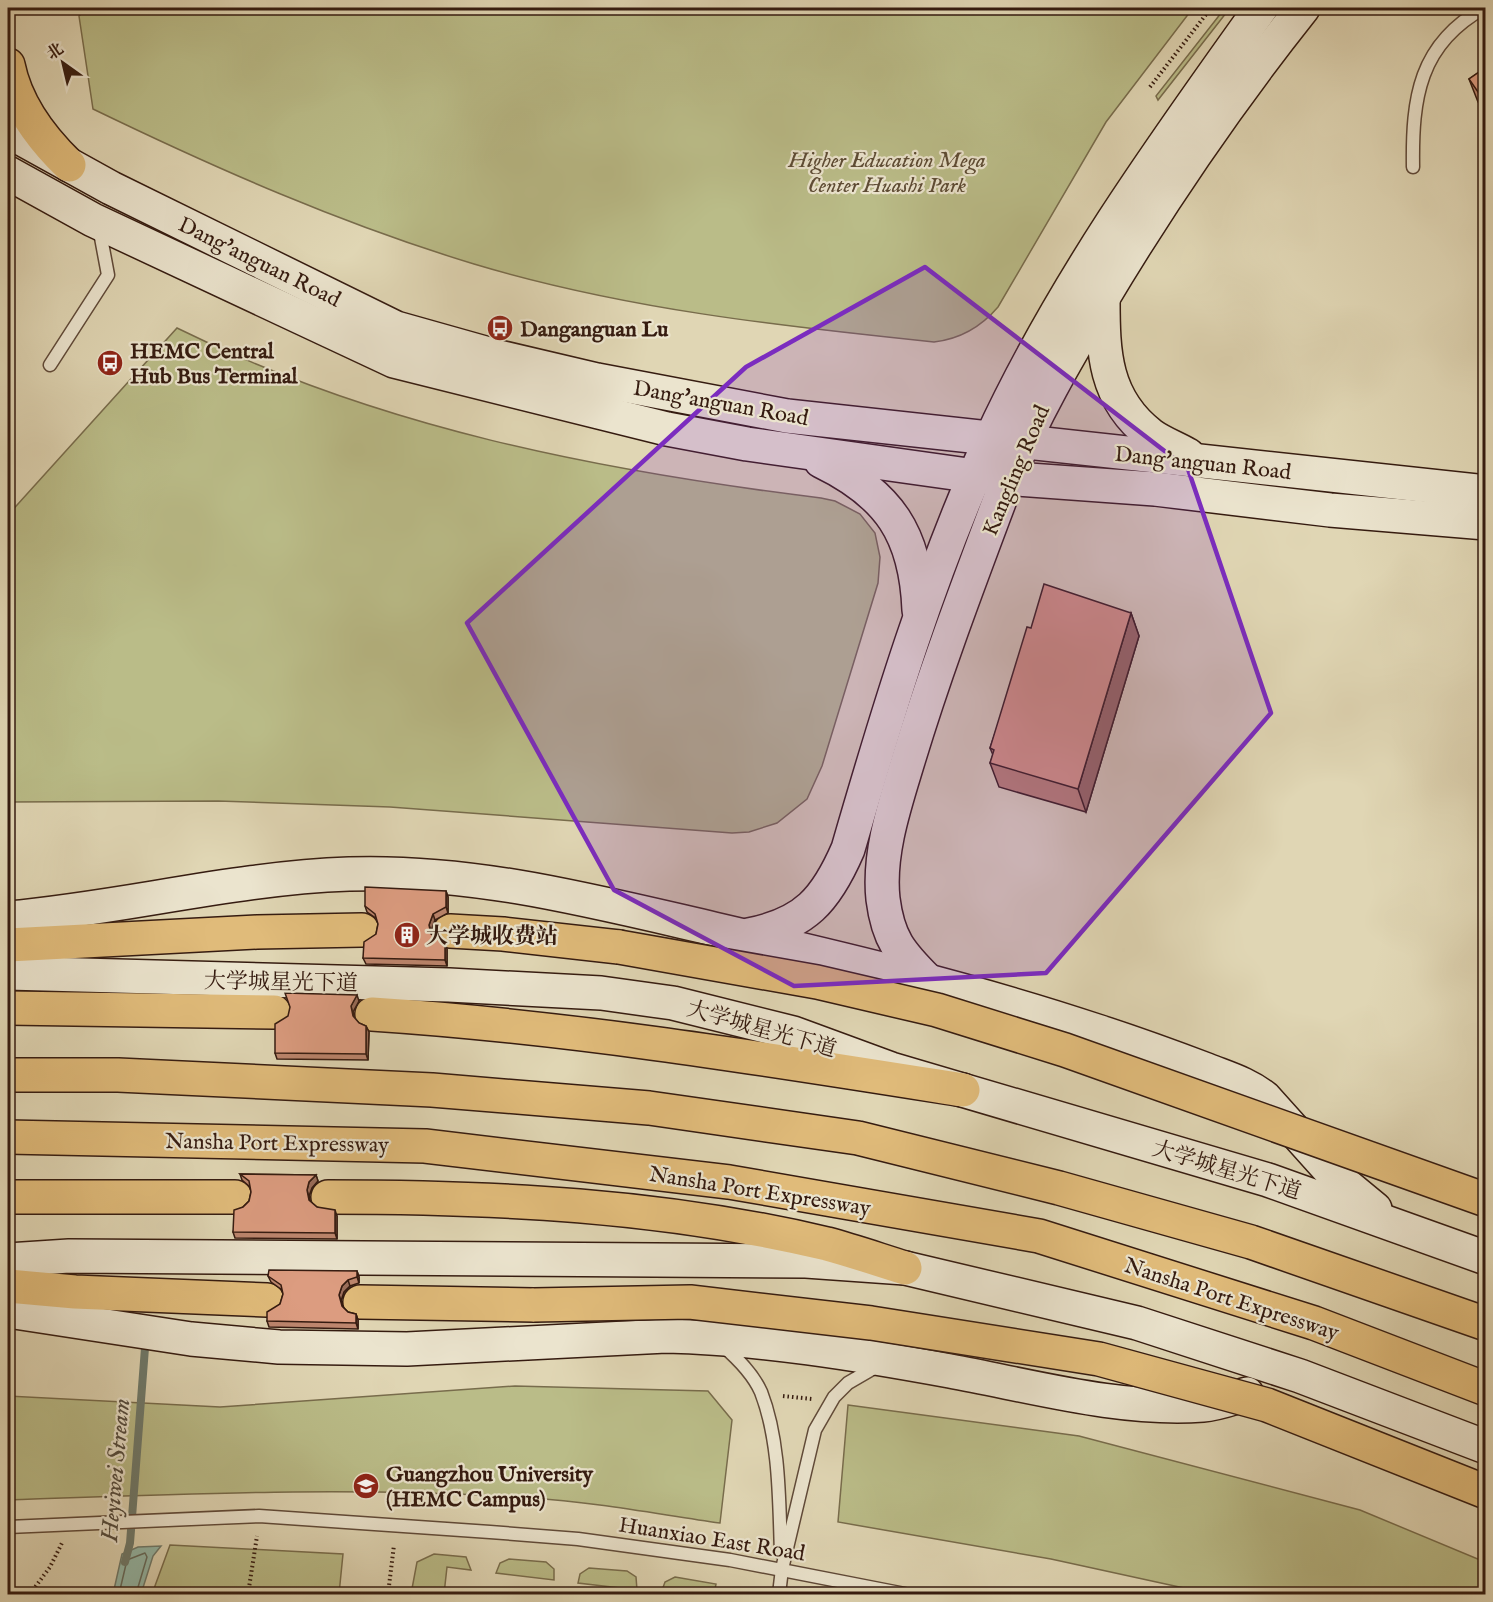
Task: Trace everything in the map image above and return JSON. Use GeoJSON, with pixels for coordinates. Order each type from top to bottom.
{"type":"FeatureCollection","features":[{"type":"Feature","properties":{"kind":"main road","name":"Kangling Road"},"geometry":{"type":"LineString","coordinates":[[927,980],[899,952],[887,924],[883,897],[883,866],[894,807],[927,697],[1008,478],[1006,441],[1056,314],[1154,157],[1261,8]]}},
{"type":"Feature","properties":{"kind":"main road","name":"Kangling Road"},"geometry":{"type":"LineString","coordinates":[[744,936],[788,924],[806,913],[824,895],[837,876],[848,849],[920,618],[975,476],[1006,441],[1103,299],[1191,158],[1303,8]]}},
{"type":"Feature","properties":{"kind":"main road"},"geometry":{"type":"LineString","coordinates":[[8,65],[21,103],[35,128],[69,165]]}},
{"type":"Feature","properties":{"kind":"main road","name":"Dang'anguan Road"},"geometry":{"type":"LineString","coordinates":[[8,131],[69,165],[396,328],[499,357],[707,403],[787,416],[1485,492]]}},
{"type":"Feature","properties":{"kind":"main road","name":"Dang'anguan Road"},"geometry":{"type":"LineString","coordinates":[[8,173],[98,223],[394,362],[667,429],[803,452],[975,476],[1155,489],[1330,510],[1485,523]]}},
{"type":"Feature","properties":{"kind":"main road"},"geometry":{"type":"LineString","coordinates":[[1103,299],[1103,349],[1107,370],[1116,393],[1129,412],[1151,435],[1200,461]]}},
{"type":"Feature","properties":{"kind":"main road"},"geometry":{"type":"LineString","coordinates":[[803,452],[843,472],[868,488],[888,509],[912,555],[918,577],[920,618]]}},
{"type":"Feature","properties":{"kind":"main road"},"geometry":{"type":"LineString","coordinates":[[8,918],[163,898],[223,887],[349,874],[453,878],[506,883],[744,936],[1006,1001],[1146,1047],[1252,1087],[1277,1108],[1335,1176],[1390,1222]]}},
{"type":"Feature","properties":{"kind":"main road"},"geometry":{"type":"LineString","coordinates":[[8,945],[257,932],[362,930]]}},
{"type":"Feature","properties":{"kind":"main road"},"geometry":{"type":"LineString","coordinates":[[450,931],[515,935],[619,947],[817,982],[937,1010],[1065,1050],[1485,1200]]}},
{"type":"Feature","properties":{"kind":"main road","name":"大学城星光下道"},"geometry":{"type":"LineString","coordinates":[[8,973],[449,985],[601,993],[673,1003],[793,1033],[891,1069],[1268,1180],[1485,1258]]}},
{"type":"Feature","properties":{"kind":"main road"},"geometry":{"type":"LineString","coordinates":[[8,1008],[274,1012]]}},
{"type":"Feature","properties":{"kind":"main road"},"geometry":{"type":"LineString","coordinates":[[372,1014],[509,1025],[963,1090]]}},
{"type":"Feature","properties":{"kind":"main road"},"geometry":{"type":"LineString","coordinates":[[8,1075],[118,1075],[432,1090],[649,1108],[858,1138],[1059,1188],[1251,1242],[1485,1324]]}},
{"type":"Feature","properties":{"kind":"main road","name":"Nansha Port Expressway"},"geometry":{"type":"LineString","coordinates":[[8,1137],[425,1146],[729,1182],[1039,1236],[1314,1323],[1485,1389]]}},
{"type":"Feature","properties":{"kind":"main road"},"geometry":{"type":"LineString","coordinates":[[8,1197],[235,1197]]}},
{"type":"Feature","properties":{"kind":"main road"},"geometry":{"type":"LineString","coordinates":[[328,1197],[512,1201],[642,1211],[828,1245],[905,1268],[1137,1323],[1300,1376],[1485,1447]]}},
{"type":"Feature","properties":{"kind":"main road"},"geometry":{"type":"LineString","coordinates":[[8,1260],[69,1256],[806,1261],[905,1268]]}},
{"type":"Feature","properties":{"kind":"main road"},"geometry":{"type":"LineString","coordinates":[[8,1286],[75,1292],[267,1300]]}},
{"type":"Feature","properties":{"kind":"main road"},"geometry":{"type":"LineString","coordinates":[[360,1302],[534,1305],[690,1302],[871,1323],[1099,1359],[1267,1405],[1485,1492]]}},
{"type":"Feature","properties":{"kind":"main road"},"geometry":{"type":"LineString","coordinates":[[8,1311],[191,1339],[279,1347],[407,1349],[666,1336],[705,1337],[896,1361],[1080,1395],[1172,1406],[1206,1405],[1300,1376]]}},
{"type":"Feature","properties":{"kind":"lane"},"geometry":{"type":"LineString","coordinates":[[1413,168],[1414,111],[1430,58],[1461,21],[1484,8]]}},
{"type":"Feature","properties":{"kind":"lane"},"geometry":{"type":"LineString","coordinates":[[50,365],[108,275],[98,223]]}},
{"type":"Feature","properties":{"kind":"lane"},"geometry":{"type":"LineString","coordinates":[[705,1337],[722,1345],[736,1357],[760,1391],[775,1461],[782,1569]]}},
{"type":"Feature","properties":{"kind":"lane"},"geometry":{"type":"LineString","coordinates":[[779,1594],[782,1569],[807,1456],[822,1414],[848,1383],[882,1363],[896,1361]]}},
{"type":"Feature","properties":{"kind":"lane","name":"Huanxiao East Road"},"geometry":{"type":"LineString","coordinates":[[8,1527],[110,1520],[259,1516],[578,1539],[782,1569],[905,1594]]}},
{"type":"Feature","properties":{"kind":"path"},"geometry":{"type":"LineString","coordinates":[[1150,87],[1211,8]]}},
{"type":"Feature","properties":{"kind":"path"},"geometry":{"type":"LineString","coordinates":[[782,1396],[817,1400]]}},
{"type":"Feature","properties":{"kind":"path"},"geometry":{"type":"LineString","coordinates":[[248,1594],[259,1516]]}},
{"type":"Feature","properties":{"kind":"path"},"geometry":{"type":"LineString","coordinates":[[30,1594],[50,1567],[70,1522]]}},
{"type":"Feature","properties":{"kind":"path"},"geometry":{"type":"LineString","coordinates":[[388,1594],[397,1527]]}},
{"type":"Feature","properties":{"kind":"highlighted area"},"geometry":{"type":"Polygon","coordinates":[[[925,267],[1188,469],[1271,713],[1046,973],[794,986],[614,890],[467,623],[746,367],[925,267]]]}},
{"type":"Feature","properties":{"kind":"green space","name":"Higher Education Mega Center Huashi Park"},"geometry":{"type":"Polygon","coordinates":[[[87,8],[1193,8],[1106,122],[998,307],[969,331],[953,338],[934,342],[702,314],[587,293],[474,264],[328,213],[233,174],[93,109],[79,16],[87,8]]]}},
{"type":"Feature","properties":{"kind":"green space"},"geometry":{"type":"Polygon","coordinates":[[[1225,8],[1230,8],[1158,100],[1156,96],[1225,8]]]}},
{"type":"Feature","properties":{"kind":"green space"},"geometry":{"type":"Polygon","coordinates":[[[177,328],[253,363],[331,393],[411,419],[573,459],[655,474],[821,498],[835,501],[860,514],[875,533],[880,557],[878,583],[822,766],[807,799],[777,823],[749,832],[732,833],[390,807],[218,801],[8,802],[8,515],[177,328]]]}},
{"type":"Feature","properties":{"kind":"green space"},"geometry":{"type":"Polygon","coordinates":[[[515,1386],[708,1391],[732,1420],[720,1523],[578,1502],[466,1494],[270,1492],[8,1500],[8,1396],[220,1407],[515,1386]]]}},
{"type":"Feature","properties":{"kind":"green space"},"geometry":{"type":"Polygon","coordinates":[[[848,1405],[1079,1436],[1360,1510],[1485,1562],[1485,1594],[1204,1594],[1051,1559],[838,1522],[848,1405]]]}},
{"type":"Feature","properties":{"kind":"green space"},"geometry":{"type":"Polygon","coordinates":[[[170,1545],[343,1554],[339,1594],[152,1594],[170,1545]]]}},
{"type":"Feature","properties":{"kind":"green space"},"geometry":{"type":"Polygon","coordinates":[[[434,1554],[466,1557],[471,1570],[447,1567],[444,1594],[411,1594],[417,1562],[434,1554]]]}},
{"type":"Feature","properties":{"kind":"green space"},"geometry":{"type":"Polygon","coordinates":[[[509,1559],[546,1562],[554,1569],[554,1580],[496,1573],[500,1563],[509,1559]]]}},
{"type":"Feature","properties":{"kind":"green space"},"geometry":{"type":"Polygon","coordinates":[[[589,1568],[627,1571],[636,1577],[637,1590],[578,1583],[580,1574],[589,1568]]]}},
{"type":"Feature","properties":{"kind":"green space"},"geometry":{"type":"Polygon","coordinates":[[[675,1577],[716,1584],[714,1594],[661,1593],[665,1582],[675,1577]]]}},
{"type":"Feature","properties":{"kind":"water"},"geometry":{"type":"Polygon","coordinates":[[[161,1546],[153,1556],[141,1594],[113,1594],[122,1554],[138,1547],[161,1546]]]}},
{"type":"Feature","properties":{"kind":"building"},"geometry":{"type":"Polygon","coordinates":[[[1485,68],[1485,102],[1469,79],[1485,68]]]}},
{"type":"Feature","properties":{"kind":"building"},"geometry":{"type":"Polygon","coordinates":[[[1044,584],[1131,613],[1078,789],[990,763],[994,750],[990,748],[1027,627],[1031,628],[1044,584]]]}},
{"type":"Feature","properties":{"kind":"building","name":"大学城收费站"},"geometry":{"type":"Polygon","coordinates":[[[365,887],[446,891],[446,907],[433,914],[429,925],[431,934],[445,943],[445,960],[363,958],[364,942],[376,934],[378,924],[375,914],[365,906],[365,887]]]}},
{"type":"Feature","properties":{"kind":"building"},"geometry":{"type":"Polygon","coordinates":[[[285,993],[357,995],[351,1006],[353,1016],[359,1023],[366,1026],[366,1054],[275,1053],[275,1024],[288,1016],[290,1007],[285,993]]]}},
{"type":"Feature","properties":{"kind":"building"},"geometry":{"type":"Polygon","coordinates":[[[240,1174],[316,1175],[309,1182],[307,1190],[309,1200],[317,1207],[335,1210],[335,1233],[233,1232],[234,1210],[243,1207],[249,1201],[251,1192],[249,1181],[240,1174]]]}},
{"type":"Feature","properties":{"kind":"building"},"geometry":{"type":"Polygon","coordinates":[[[269,1270],[357,1271],[357,1277],[348,1280],[342,1286],[339,1295],[342,1306],[348,1312],[356,1314],[356,1323],[267,1321],[267,1312],[280,1304],[283,1294],[281,1285],[268,1276],[269,1270]]]}},
{"type":"Feature","properties":{"kind":"waterway","name":"Heyiwei Stream"},"geometry":{"type":"LineString","coordinates":[[125,1562],[130,1543],[145,1348]]}},
{"type":"Feature","properties":{"kind":"place","name":"Danganguan Lu"},"geometry":{"type":"Point","coordinates":[500,328]}},
{"type":"Feature","properties":{"kind":"place","name":"HEMC Central Hub Bus Terminal"},"geometry":{"type":"Point","coordinates":[110,363]}},
{"type":"Feature","properties":{"kind":"place","name":"大学城收费站"},"geometry":{"type":"Point","coordinates":[407,935]}},
{"type":"Feature","properties":{"kind":"place","name":"Guangzhou University (HEMC Campus)"},"geometry":{"type":"Point","coordinates":[366,1486]}}]}
